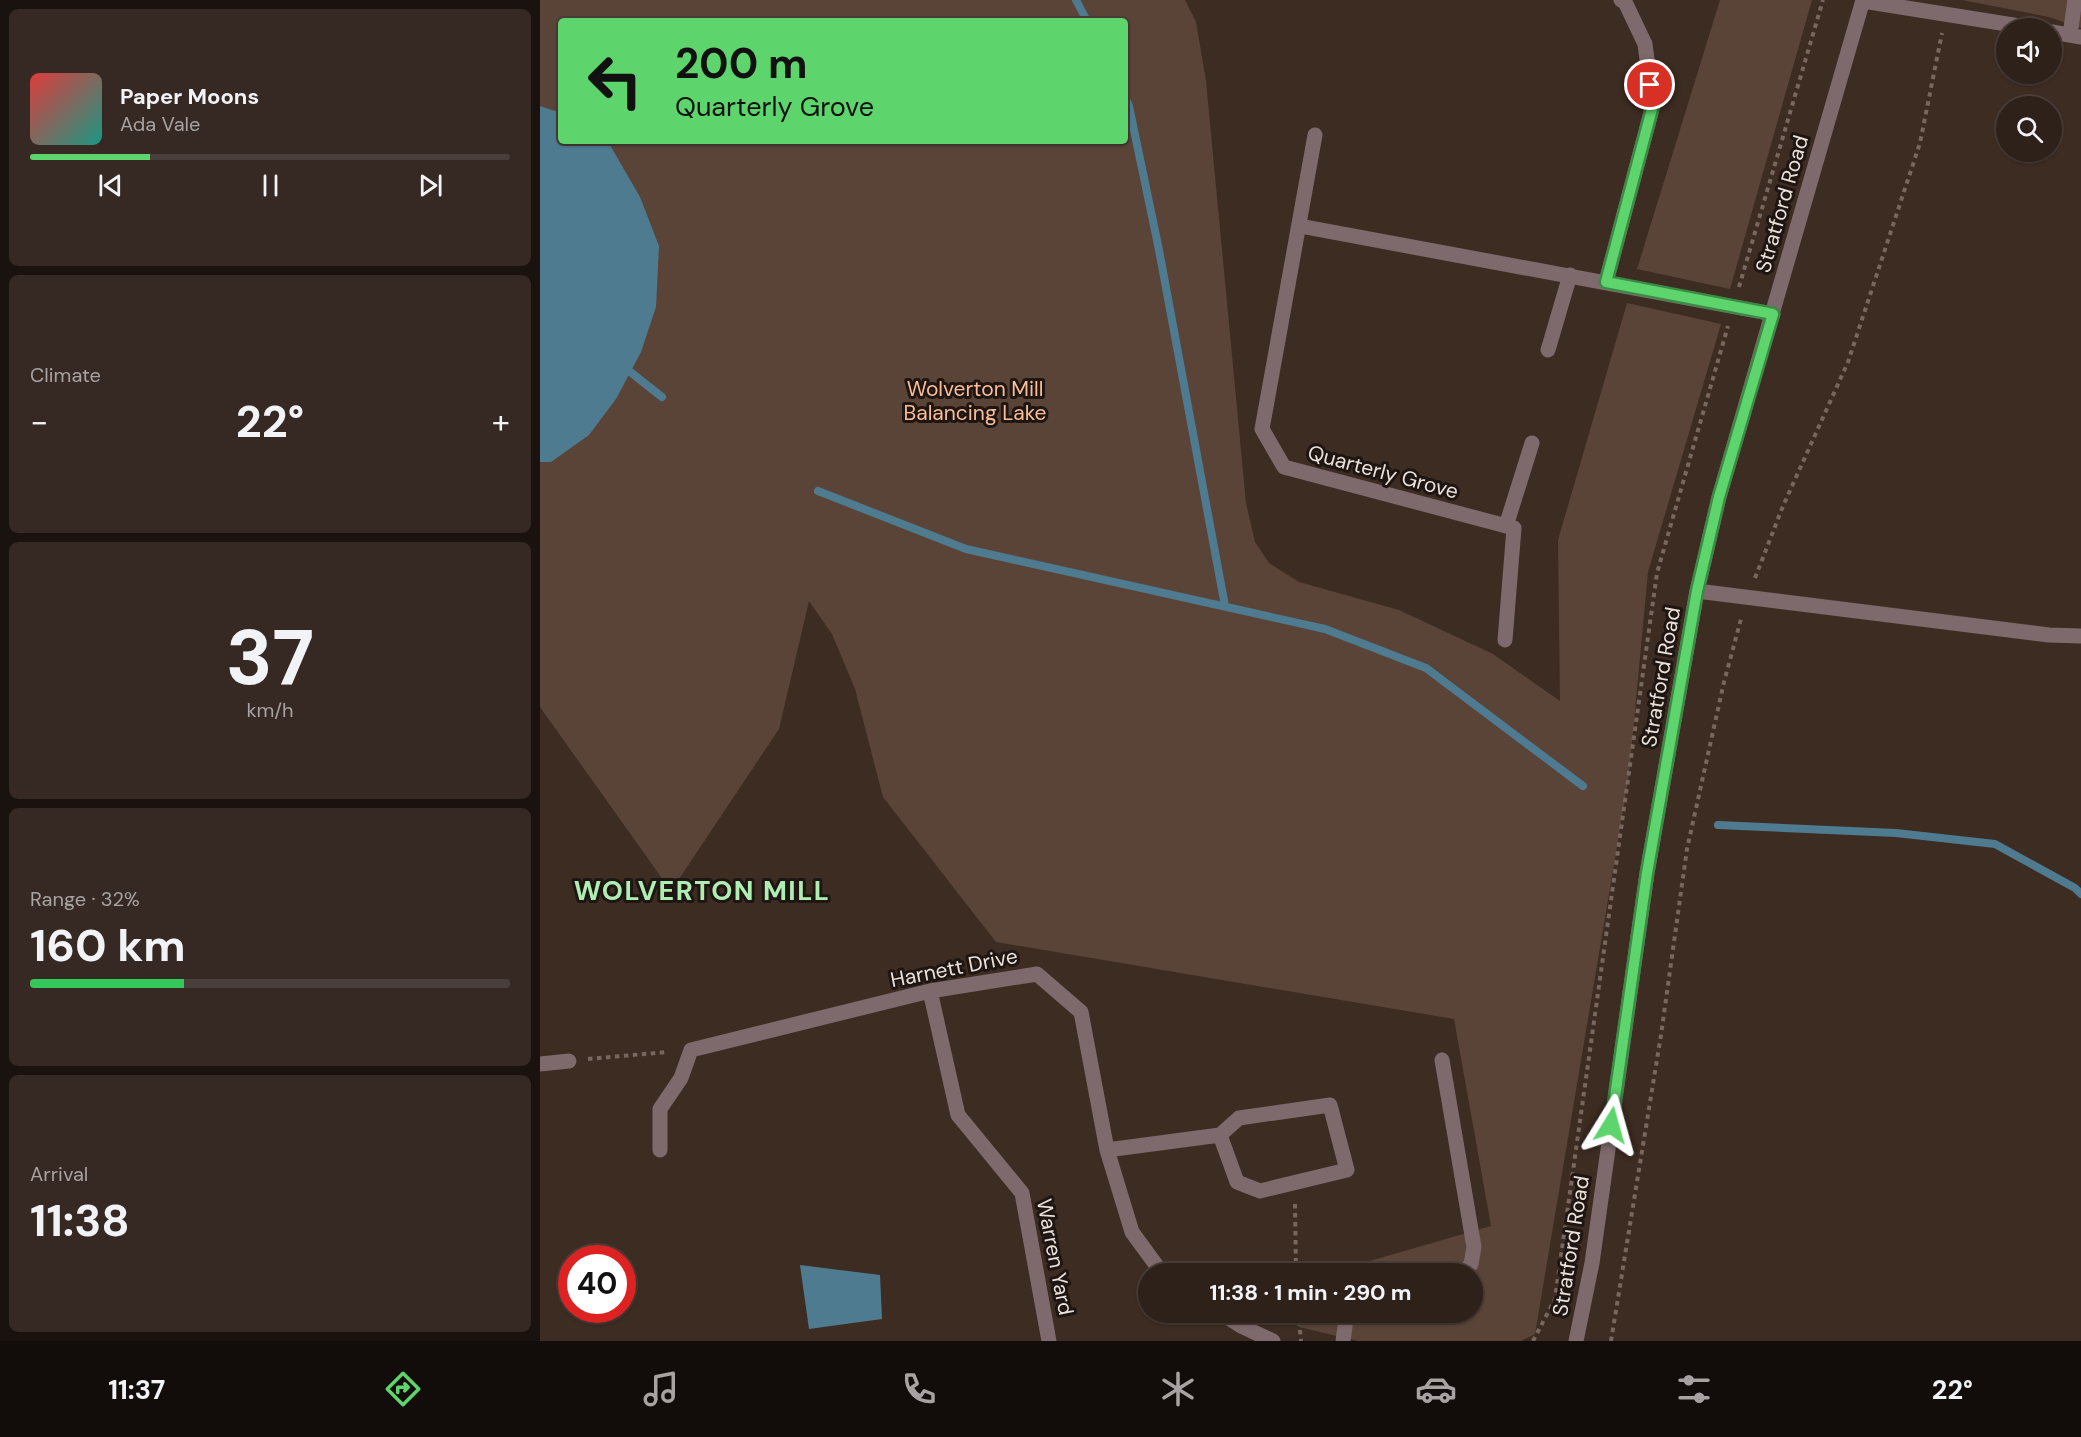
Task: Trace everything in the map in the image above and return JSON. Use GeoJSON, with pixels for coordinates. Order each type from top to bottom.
{"type":"FeatureCollection","features":[{"type":"Feature","properties":{"kind":"street"},"geometry":{"type":"LineString","coordinates":[[1606,282],[1653,105],[1645,44],[1625,2],[1621,0]]}},
{"type":"Feature","properties":{"kind":"street"},"geometry":{"type":"LineString","coordinates":[[2075,0],[2075,36]]}},
{"type":"Feature","properties":{"kind":"street"},"geometry":{"type":"LineString","coordinates":[[1863,1],[1996,23]]}},
{"type":"Feature","properties":{"kind":"street","name":"Stratford Road"},"geometry":{"type":"LineString","coordinates":[[1576,1341],[1592,1263],[1647,873],[1697,591],[1719,497],[1863,1]]}},
{"type":"Feature","properties":{"kind":"street","name":"Quarterly Grove"},"geometry":{"type":"LineString","coordinates":[[1315,135],[1262,429],[1284,467],[1506,526]]}},
{"type":"Feature","properties":{"kind":"street"},"geometry":{"type":"LineString","coordinates":[[1300,226],[1773,314]]}},
{"type":"Feature","properties":{"kind":"street"},"geometry":{"type":"LineString","coordinates":[[1548,350],[1570,275]]}},
{"type":"Feature","properties":{"kind":"street"},"geometry":{"type":"LineString","coordinates":[[1505,640],[1514,528],[1506,526],[1533,443]]}},
{"type":"Feature","properties":{"kind":"street"},"geometry":{"type":"LineString","coordinates":[[1697,591],[2049,636],[2081,636]]}},
{"type":"Feature","properties":{"kind":"street","name":"Harnett Drive"},"geometry":{"type":"LineString","coordinates":[[691,1050],[930,991],[1037,974],[1081,1012],[1107,1150],[1132,1232],[1155,1263]]}},
{"type":"Feature","properties":{"kind":"street","name":"Warren Yard"},"geometry":{"type":"LineString","coordinates":[[930,991],[958,1115],[1022,1193],[1049,1341]]}},
{"type":"Feature","properties":{"kind":"street"},"geometry":{"type":"LineString","coordinates":[[660,1150],[660,1109],[681,1078],[691,1050]]}},
{"type":"Feature","properties":{"kind":"street"},"geometry":{"type":"LineString","coordinates":[[1442,1060],[1474,1247],[1471,1263]]}},
{"type":"Feature","properties":{"kind":"street"},"geometry":{"type":"LineString","coordinates":[[540,1064],[569,1061]]}},
{"type":"Feature","properties":{"kind":"street"},"geometry":{"type":"LineString","coordinates":[[1107,1150],[1220,1135],[1239,1118],[1330,1105],[1347,1170],[1260,1191],[1237,1182],[1220,1135]]}},
{"type":"Feature","properties":{"kind":"street"},"geometry":{"type":"LineString","coordinates":[[1239,1323],[1273,1341]]}},
{"type":"Feature","properties":{"kind":"street"},"geometry":{"type":"LineString","coordinates":[[1343,1341],[1345,1323]]}},
{"type":"Feature","properties":{"kind":"path"},"geometry":{"type":"LineString","coordinates":[[1611,1341],[1659,1046],[1687,849],[1724,681],[1747,598],[1783,506],[1848,362],[1920,143],[1945,15]]}},
{"type":"Feature","properties":{"kind":"path"},"geometry":{"type":"LineString","coordinates":[[569,1061],[691,1050]]}},
{"type":"Feature","properties":{"kind":"path"},"geometry":{"type":"LineString","coordinates":[[1295,1182],[1296,1263]]}},
{"type":"Feature","properties":{"kind":"path"},"geometry":{"type":"LineString","coordinates":[[1299,1323],[1301,1341]]}},
{"type":"Feature","properties":{"kind":"green space","name":"Wolverton Mill Balancing Lake"},"geometry":{"type":"Polygon","coordinates":[[[540,0],[1185,0],[1196,22],[1206,81],[1246,503],[1255,542],[1269,563],[1299,582],[1399,610],[1493,654],[1560,701],[1558,540],[1627,303],[1721,324],[1648,572],[1629,775],[1535,1334],[1521,1341],[1358,1341],[1299,1327],[1299,1323],[1483,1323],[1483,1263],[1363,1263],[1491,1226],[1454,1019],[996,942],[883,797],[855,689],[832,634],[809,601],[779,729],[671,891],[540,707],[540,0]]]}},
{"type":"Feature","properties":{"kind":"green space"},"geometry":{"type":"Polygon","coordinates":[[[1720,0],[1812,0],[1730,289],[1637,269],[1720,0]]]}},
{"type":"Feature","properties":{"kind":"green space"},"geometry":{"type":"Polygon","coordinates":[[[1962,0],[2081,0],[2081,28],[2062,21],[2062,18],[1962,0]]]}},
{"type":"Feature","properties":{"kind":"water"},"geometry":{"type":"Polygon","coordinates":[[[540,106],[558,112],[558,144],[610,145],[640,197],[659,246],[656,307],[641,352],[616,399],[589,435],[551,462],[540,462],[540,106]]]}},
{"type":"Feature","properties":{"kind":"water"},"geometry":{"type":"Polygon","coordinates":[[[800,1265],[880,1275],[882,1319],[809,1329],[800,1265]]]}},
{"type":"Feature","properties":{"kind":"waterway"},"geometry":{"type":"LineString","coordinates":[[1076,0],[1085,18]]}},
{"type":"Feature","properties":{"kind":"waterway"},"geometry":{"type":"LineString","coordinates":[[1128,104],[1159,250],[1225,606]]}},
{"type":"Feature","properties":{"kind":"waterway"},"geometry":{"type":"LineString","coordinates":[[624,367],[662,397]]}},
{"type":"Feature","properties":{"kind":"waterway"},"geometry":{"type":"LineString","coordinates":[[818,491],[966,549],[1325,629],[1426,668],[1583,786]]}},
{"type":"Feature","properties":{"kind":"waterway"},"geometry":{"type":"LineString","coordinates":[[1718,825],[1896,833],[1995,844],[2075,888],[2081,894]]}},
{"type":"Feature","properties":{"kind":"district","name":"WOLVERTON MILL"},"geometry":{"type":"Point","coordinates":[702,891]}},
{"type":"Feature","properties":{"kind":"route"},"geometry":{"type":"LineString","coordinates":[[1611,1125],[1647,873],[1697,591],[1719,497],[1773,314],[1606,282],[1653,105],[1650,85]]}}]}
